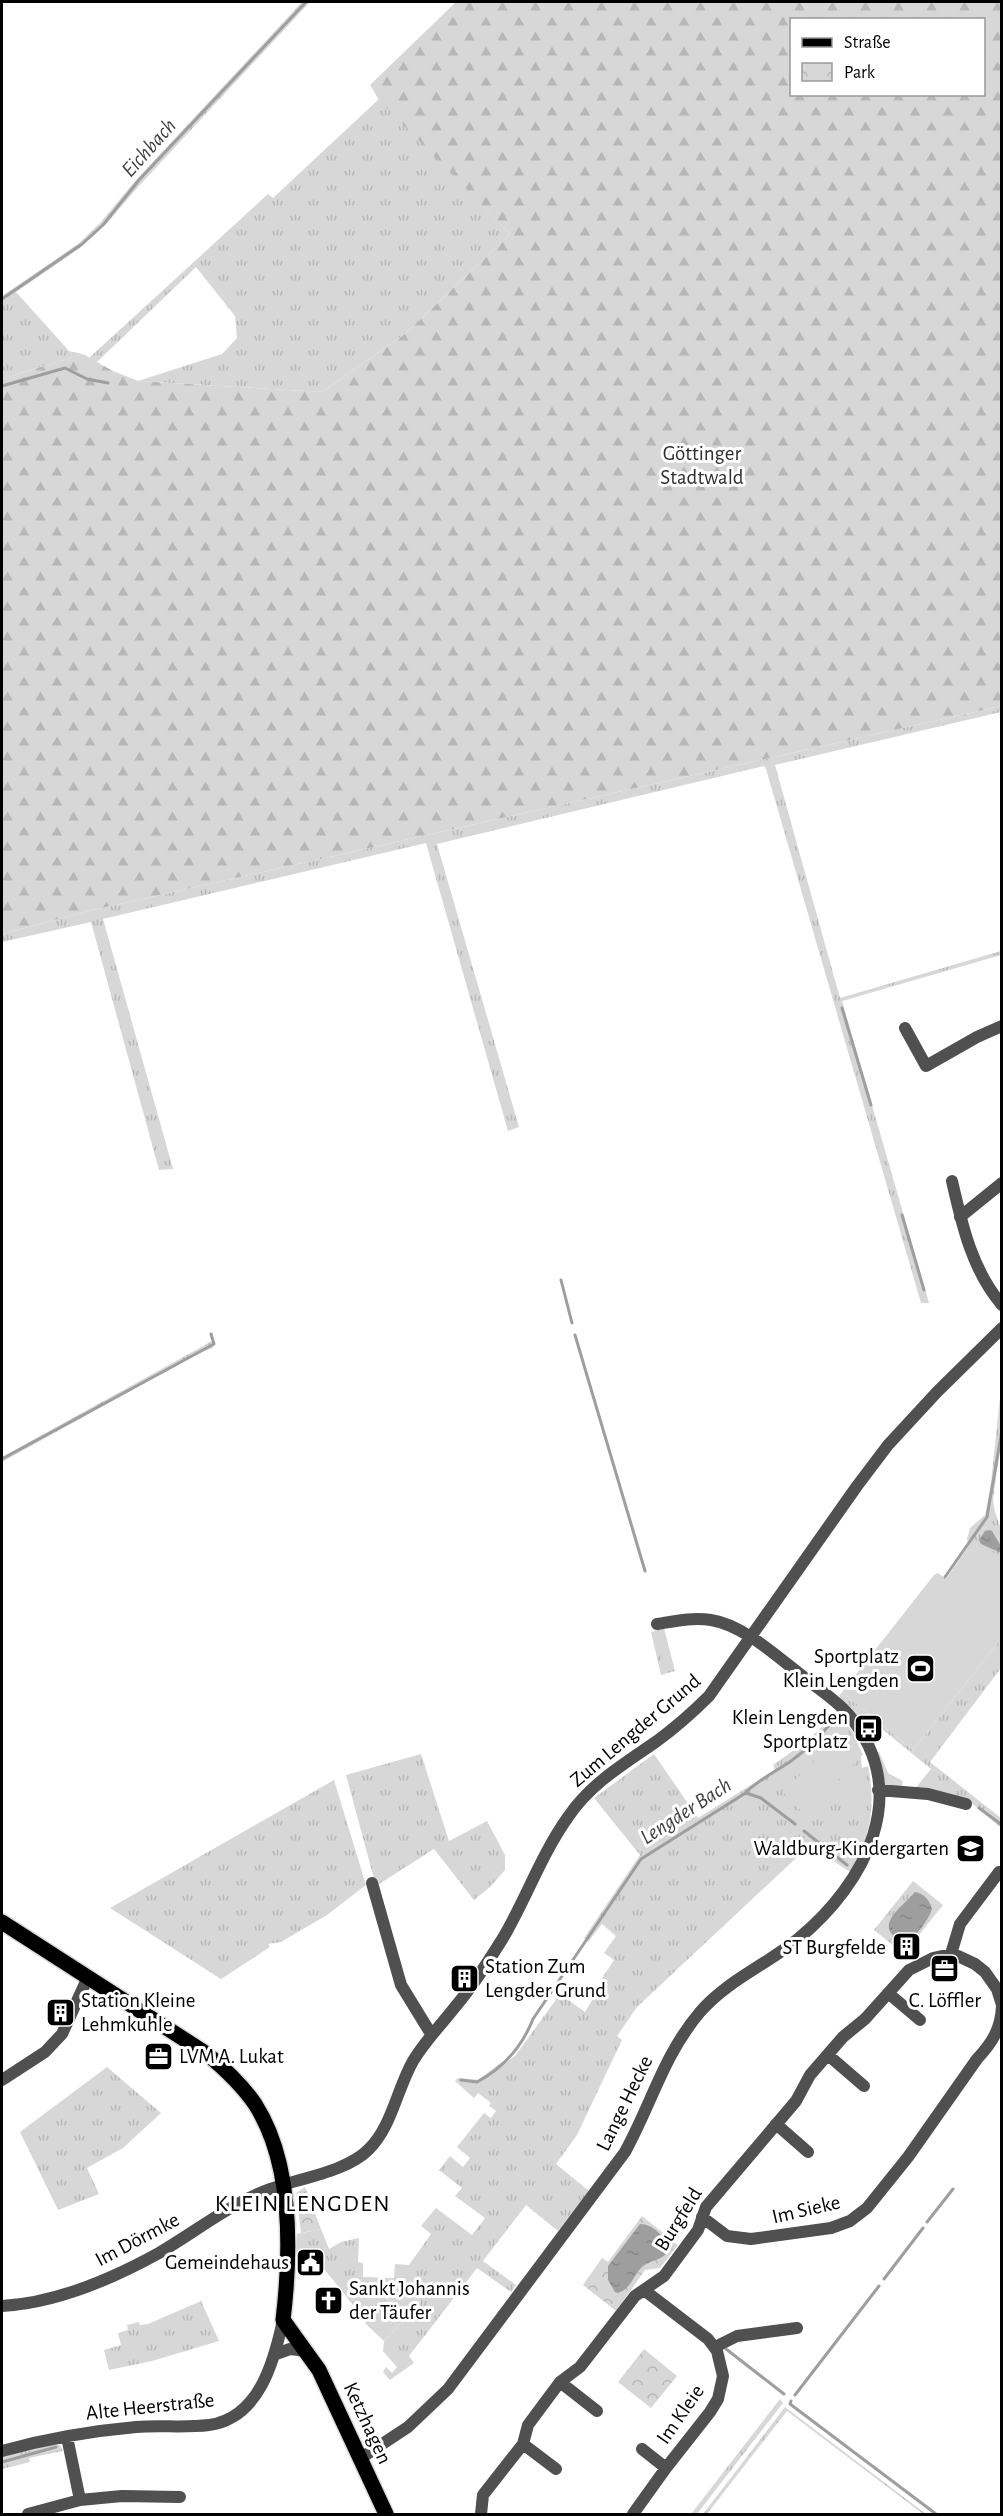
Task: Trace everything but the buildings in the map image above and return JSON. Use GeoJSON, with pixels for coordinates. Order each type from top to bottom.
{"type":"FeatureCollection","features":[{"type":"Feature","properties":{"kind":"main road","name":"Alte Heerstraße"},"geometry":{"type":"LineString","coordinates":[[2,1922],[192,2043],[236,2080],[256,2106],[270,2134],[287,2218],[288,2250],[283,2320]]}},
{"type":"Feature","properties":{"kind":"main road","name":"Ketzhagen"},"geometry":{"type":"LineString","coordinates":[[283,2320],[307,2351],[335,2399],[386,2514]]}},
{"type":"Feature","properties":{"kind":"street"},"geometry":{"type":"LineString","coordinates":[[905,1028],[926,1066],[977,1036],[1002,1026]]}},
{"type":"Feature","properties":{"kind":"street"},"geometry":{"type":"LineString","coordinates":[[952,1181],[960,1217],[976,1265],[1002,1305]]}},
{"type":"Feature","properties":{"kind":"street"},"geometry":{"type":"LineString","coordinates":[[960,1217],[1002,1183]]}},
{"type":"Feature","properties":{"kind":"street","name":"Zum Lengder Grund"},"geometry":{"type":"LineString","coordinates":[[282,2186],[346,2164],[369,2150],[385,2124],[411,2064],[431,2034],[465,1996],[497,1947],[539,1864],[582,1798],[618,1766],[687,1718],[722,1681],[888,1445],[937,1392],[1002,1328]]}},
{"type":"Feature","properties":{"kind":"street"},"geometry":{"type":"LineString","coordinates":[[657,1624],[689,1619],[711,1620],[726,1623],[751,1638]]}},
{"type":"Feature","properties":{"kind":"street","name":"Lange Hecke"},"geometry":{"type":"LineString","coordinates":[[361,2458],[408,2427],[434,2404],[490,2336],[625,2152],[639,2127],[664,2066],[679,2040],[701,2011],[737,1979],[795,1942],[839,1898],[863,1864],[874,1838],[878,1815],[878,1790],[872,1758],[858,1728],[847,1713],[751,1638]]}},
{"type":"Feature","properties":{"kind":"street"},"geometry":{"type":"LineString","coordinates":[[878,1790],[928,1794],[966,1804]]}},
{"type":"Feature","properties":{"kind":"street"},"geometry":{"type":"LineString","coordinates":[[999,1872],[960,1924],[951,1954],[975,1964],[985,1972],[1001,2002]]}},
{"type":"Feature","properties":{"kind":"street"},"geometry":{"type":"LineString","coordinates":[[372,1883],[399,1979],[419,2017],[431,2034]]}},
{"type":"Feature","properties":{"kind":"street","name":"Burgfeld"},"geometry":{"type":"LineString","coordinates":[[481,2514],[483,2494],[523,2444],[528,2425],[560,2382],[580,2367],[635,2296],[664,2276],[698,2230],[706,2207],[796,2101],[810,2075],[843,2037],[865,2019],[916,1965],[951,1954]]}},
{"type":"Feature","properties":{"kind":"street"},"geometry":{"type":"LineString","coordinates":[[2,2080],[45,2052],[62,2034],[88,1977]]}},
{"type":"Feature","properties":{"kind":"street"},"geometry":{"type":"LineString","coordinates":[[888,1993],[920,2020]]}},
{"type":"Feature","properties":{"kind":"street","name":"Im Sieke"},"geometry":{"type":"LineString","coordinates":[[702,2217],[728,2236],[772,2237],[842,2225],[867,2208],[923,2137],[977,2059],[990,2045],[1000,2025],[1001,2002]]}},
{"type":"Feature","properties":{"kind":"street"},"geometry":{"type":"LineString","coordinates":[[828,2055],[864,2086]]}},
{"type":"Feature","properties":{"kind":"street"},"geometry":{"type":"LineString","coordinates":[[776,2124],[808,2152]]}},
{"type":"Feature","properties":{"kind":"street","name":"Im Dörmke"},"geometry":{"type":"LineString","coordinates":[[2,2306],[73,2291],[132,2267],[235,2206],[260,2193],[282,2186]]}},
{"type":"Feature","properties":{"kind":"street"},"geometry":{"type":"LineString","coordinates":[[644,2290],[715,2347],[737,2336],[797,2328]]}},
{"type":"Feature","properties":{"kind":"street","name":"Alte Heerstraße"},"geometry":{"type":"LineString","coordinates":[[2,2451],[113,2429],[200,2426],[222,2422],[248,2405],[267,2376],[276,2354],[283,2320]]}},
{"type":"Feature","properties":{"kind":"street","name":"Im Kleie"},"geometry":{"type":"LineString","coordinates":[[637,2510],[718,2399],[723,2376],[715,2347]]}},
{"type":"Feature","properties":{"kind":"street"},"geometry":{"type":"LineString","coordinates":[[276,2354],[290,2349],[307,2351]]}},
{"type":"Feature","properties":{"kind":"street"},"geometry":{"type":"LineString","coordinates":[[560,2382],[597,2411]]}},
{"type":"Feature","properties":{"kind":"street"},"geometry":{"type":"LineString","coordinates":[[67,2437],[80,2500]]}},
{"type":"Feature","properties":{"kind":"street"},"geometry":{"type":"LineString","coordinates":[[523,2444],[556,2469]]}},
{"type":"Feature","properties":{"kind":"street","name":"Im Kleie"},"geometry":{"type":"LineString","coordinates":[[642,2449],[666,2468]]}},
{"type":"Feature","properties":{"kind":"street"},"geometry":{"type":"LineString","coordinates":[[28,2514],[80,2500],[122,2496],[180,2497]]}},
{"type":"Feature","properties":{"kind":"green space"},"geometry":{"type":"Polygon","coordinates":[[[302,2],[310,2],[107,223],[80,248],[16,292],[69,351],[83,354],[2,379],[2,296],[78,244],[100,223],[135,181],[302,2]]]}},
{"type":"Feature","properties":{"kind":"green space","name":"Göttinger Stadtwald"},"geometry":{"type":"Polygon","coordinates":[[[456,2],[1001,2],[1001,706],[89,911],[2,934],[2,379],[83,354],[113,371],[138,381],[322,392],[405,334],[510,234],[379,100],[370,85],[456,2]]]}},
{"type":"Feature","properties":{"kind":"green space"},"geometry":{"type":"Polygon","coordinates":[[[379,99],[510,234],[405,334],[322,392],[138,381],[222,354],[237,338],[235,316],[196,267],[97,362],[89,358],[268,194],[273,198],[379,99]]]}},
{"type":"Feature","properties":{"kind":"green space"},"geometry":{"type":"Polygon","coordinates":[[[1001,706],[1001,712],[775,765],[840,998],[1001,951],[1001,955],[842,1001],[929,1303],[921,1303],[764,766],[437,844],[519,1127],[508,1131],[426,843],[103,919],[173,1169],[159,1170],[91,922],[2,942],[2,934],[89,911],[1001,706]]]}},
{"type":"Feature","properties":{"kind":"green space"},"geometry":{"type":"Polygon","coordinates":[[[212,1341],[213,1348],[201,1352],[2,1462],[2,1457],[212,1341]]]}},
{"type":"Feature","properties":{"kind":"green space"},"geometry":{"type":"Polygon","coordinates":[[[1001,1388],[1001,1443],[993,1500],[1001,1529],[1001,1564],[962,1557],[969,1546],[967,1539],[970,1528],[985,1515],[991,1483],[1001,1388]]]}},
{"type":"Feature","properties":{"kind":"green space","name":"Sportplatz Klein Lengden"},"geometry":{"type":"Polygon","coordinates":[[[969,1546],[1001,1555],[1001,1639],[913,1750],[842,1692],[934,1575],[938,1573],[946,1579],[969,1546]]]}},
{"type":"Feature","properties":{"kind":"green space"},"geometry":{"type":"Polygon","coordinates":[[[664,1628],[675,1671],[661,1675],[651,1632],[664,1628]]]}},
{"type":"Feature","properties":{"kind":"green space"},"geometry":{"type":"Polygon","coordinates":[[[1001,1631],[1001,1668],[930,1762],[1001,1818],[1001,1828],[966,1798],[914,1790],[931,1769],[882,1729],[877,1735],[870,1725],[867,1728],[861,1726],[839,1696],[842,1692],[913,1750],[997,1644],[1001,1631]]]}},
{"type":"Feature","properties":{"kind":"green space"},"geometry":{"type":"Polygon","coordinates":[[[836,1711],[852,1731],[863,1755],[861,1756],[862,1768],[868,1766],[872,1795],[867,1833],[850,1872],[810,1845],[637,2007],[617,2036],[622,2040],[577,2135],[556,2164],[589,2191],[558,2231],[526,2205],[483,2261],[516,2285],[511,2292],[477,2268],[409,2356],[414,2363],[390,2380],[383,2372],[386,2367],[392,2373],[397,2367],[383,2351],[384,2341],[421,2302],[402,2284],[365,2323],[363,2317],[324,2269],[323,2254],[296,2255],[297,2234],[321,2229],[329,2249],[341,2242],[359,2238],[358,2262],[363,2263],[363,2277],[394,2278],[395,2264],[409,2265],[431,2234],[421,2226],[436,2208],[472,2235],[485,2218],[455,2196],[462,2188],[439,2170],[450,2156],[463,2167],[470,2158],[457,2147],[484,2113],[491,2118],[496,2111],[489,2106],[491,2103],[478,2093],[474,2098],[455,2081],[458,2078],[478,2080],[503,2061],[505,2063],[515,2056],[560,1994],[585,2012],[614,1960],[604,1953],[616,1936],[602,1924],[588,1942],[584,1938],[640,1855],[594,1798],[654,1754],[698,1818],[775,1770],[773,1765],[814,1734],[836,1711]]]}},
{"type":"Feature","properties":{"kind":"green space"},"geometry":{"type":"Polygon","coordinates":[[[837,1738],[858,1760],[804,1814],[783,1792],[837,1738]]]}},
{"type":"Feature","properties":{"kind":"green space"},"geometry":{"type":"Polygon","coordinates":[[[874,1752],[879,1752],[888,1773],[903,1781],[901,1787],[887,1787],[882,1783],[874,1752]]]}},
{"type":"Feature","properties":{"kind":"green space"},"geometry":{"type":"Polygon","coordinates":[[[421,1754],[449,1841],[487,1821],[505,1855],[505,1870],[474,1900],[434,1849],[376,1886],[346,1775],[421,1754]]]}},
{"type":"Feature","properties":{"kind":"green space"},"geometry":{"type":"Polygon","coordinates":[[[334,1780],[366,1885],[327,1915],[281,1942],[268,1944],[270,1947],[221,1979],[110,1908],[334,1780]]]}},
{"type":"Feature","properties":{"kind":"green space"},"geometry":{"type":"Polygon","coordinates":[[[854,1780],[860,1783],[863,1789],[860,1795],[854,1798],[848,1795],[845,1789],[848,1783],[854,1780]]]}},
{"type":"Feature","properties":{"kind":"green space"},"geometry":{"type":"Polygon","coordinates":[[[913,1881],[943,1905],[907,1950],[903,1947],[900,1951],[874,1930],[913,1881]]]}},
{"type":"Feature","properties":{"kind":"green space"},"geometry":{"type":"Polygon","coordinates":[[[107,2067],[161,2113],[123,2148],[87,2168],[99,2194],[58,2210],[20,2132],[107,2067]]]}},
{"type":"Feature","properties":{"kind":"green space"},"geometry":{"type":"Polygon","coordinates":[[[475,2139],[477,2141],[479,2139],[490,2148],[478,2161],[466,2150],[475,2139]]]}},
{"type":"Feature","properties":{"kind":"green space"},"geometry":{"type":"Polygon","coordinates":[[[305,2187],[321,2229],[301,2233],[296,2193],[305,2187]]]}},
{"type":"Feature","properties":{"kind":"green space"},"geometry":{"type":"Polygon","coordinates":[[[642,2216],[678,2245],[660,2268],[645,2270],[616,2311],[583,2285],[602,2258],[608,2262],[642,2216]]]}},
{"type":"Feature","properties":{"kind":"green space"},"geometry":{"type":"Polygon","coordinates":[[[402,2284],[421,2302],[384,2341],[365,2323],[402,2284]]]}},
{"type":"Feature","properties":{"kind":"green space"},"geometry":{"type":"Polygon","coordinates":[[[201,2301],[219,2341],[152,2361],[109,2370],[104,2350],[121,2345],[118,2333],[128,2330],[127,2325],[139,2322],[140,2325],[148,2324],[201,2301]]]}},
{"type":"Feature","properties":{"kind":"green space"},"geometry":{"type":"Polygon","coordinates":[[[644,2349],[677,2376],[651,2408],[618,2382],[644,2349]]]}},
{"type":"Feature","properties":{"kind":"green space"},"geometry":{"type":"Polygon","coordinates":[[[780,2399],[783,2403],[697,2514],[691,2514],[780,2399]]]}},
{"type":"Feature","properties":{"kind":"green space"},"geometry":{"type":"Polygon","coordinates":[[[785,2407],[926,2514],[787,2411],[707,2514],[703,2514],[785,2407]]]}},
{"type":"Feature","properties":{"kind":"green space"},"geometry":{"type":"Polygon","coordinates":[[[55,2444],[60,2445],[63,2451],[29,2458],[30,2462],[2,2469],[2,2456],[55,2444]]]}},
{"type":"Feature","properties":{"kind":"water"},"geometry":{"type":"Polygon","coordinates":[[[989,1530],[1001,1546],[1001,1553],[981,1544],[979,1540],[985,1531],[989,1530]]]}},
{"type":"Feature","properties":{"kind":"water"},"geometry":{"type":"Polygon","coordinates":[[[915,1892],[926,1898],[932,1909],[921,1928],[913,1937],[904,1942],[889,1930],[889,1923],[897,1910],[915,1892]]]}},
{"type":"Feature","properties":{"kind":"water"},"geometry":{"type":"Polygon","coordinates":[[[640,2224],[650,2226],[658,2232],[670,2249],[660,2259],[641,2268],[623,2291],[615,2292],[608,2280],[608,2266],[640,2224]]]}},
{"type":"Feature","properties":{"kind":"waterway","name":"Eichbach"},"geometry":{"type":"LineString","coordinates":[[2,299],[82,244],[103,225],[139,180],[306,2]]}},
{"type":"Feature","properties":{"kind":"waterway"},"geometry":{"type":"LineString","coordinates":[[2,386],[65,368],[87,379],[108,383]]}},
{"type":"Feature","properties":{"kind":"waterway"},"geometry":{"type":"LineString","coordinates":[[842,1008],[871,1105]]}},
{"type":"Feature","properties":{"kind":"waterway"},"geometry":{"type":"LineString","coordinates":[[902,1215],[924,1290]]}},
{"type":"Feature","properties":{"kind":"waterway"},"geometry":{"type":"LineString","coordinates":[[561,1280],[572,1323]]}},
{"type":"Feature","properties":{"kind":"waterway"},"geometry":{"type":"LineString","coordinates":[[2,1459],[214,1344],[211,1334]]}},
{"type":"Feature","properties":{"kind":"waterway"},"geometry":{"type":"LineString","coordinates":[[575,1335],[645,1571]]}},
{"type":"Feature","properties":{"kind":"waterway","name":"Lengder Bach"},"geometry":{"type":"LineString","coordinates":[[945,1577],[987,1517],[1002,1430]]}},
{"type":"Feature","properties":{"kind":"waterway","name":"Lengder Bach"},"geometry":{"type":"LineString","coordinates":[[461,2080],[477,2082],[511,2056],[533,2019],[641,1859],[744,1794],[791,1761],[836,1717]]}},
{"type":"Feature","properties":{"kind":"waterway"},"geometry":{"type":"LineString","coordinates":[[746,1793],[761,1798],[795,1824]]}},
{"type":"Feature","properties":{"kind":"waterway"},"geometry":{"type":"LineString","coordinates":[[979,1808],[1002,1825]]}},
{"type":"Feature","properties":{"kind":"waterway"},"geometry":{"type":"LineString","coordinates":[[804,1831],[847,1865]]}},
{"type":"Feature","properties":{"kind":"waterway"},"geometry":{"type":"LineString","coordinates":[[927,2222],[953,2189]]}},
{"type":"Feature","properties":{"kind":"waterway"},"geometry":{"type":"LineString","coordinates":[[884,2279],[923,2228]]}},
{"type":"Feature","properties":{"kind":"waterway"},"geometry":{"type":"LineString","coordinates":[[795,2395],[879,2286]]}},
{"type":"Feature","properties":{"kind":"waterway"},"geometry":{"type":"LineString","coordinates":[[726,2349],[784,2394]]}},
{"type":"Feature","properties":{"kind":"waterway"},"geometry":{"type":"LineString","coordinates":[[791,2401],[790,2404],[936,2514]]}},
{"type":"Feature","properties":{"kind":"waterway"},"geometry":{"type":"LineString","coordinates":[[2,2462],[56,2447]]}},
{"type":"Feature","properties":{"kind":"place","name":"Sportplatz Klein Lengden"},"geometry":{"type":"Point","coordinates":[920,1668]}},
{"type":"Feature","properties":{"kind":"place","name":"Klein Lengden Sportplatz"},"geometry":{"type":"Point","coordinates":[869,1729]}},
{"type":"Feature","properties":{"kind":"place","name":"Waldburg-Kindergarten"},"geometry":{"type":"Point","coordinates":[970,1848]}},
{"type":"Feature","properties":{"kind":"place","name":"ST Burgfelde"},"geometry":{"type":"Point","coordinates":[907,1947]}},
{"type":"Feature","properties":{"kind":"place","name":"C. Löffler"},"geometry":{"type":"Point","coordinates":[945,1969]}},
{"type":"Feature","properties":{"kind":"place","name":"Station Zum Lengder Grund"},"geometry":{"type":"Point","coordinates":[464,1978]}},
{"type":"Feature","properties":{"kind":"place","name":"Station Kleine Lehmkuhle"},"geometry":{"type":"Point","coordinates":[60,2012]}},
{"type":"Feature","properties":{"kind":"place","name":"LVM A. Lukat"},"geometry":{"type":"Point","coordinates":[158,2056]}},
{"type":"Feature","properties":{"kind":"place","name":"Gemeindehaus"},"geometry":{"type":"Point","coordinates":[310,2262]}},
{"type":"Feature","properties":{"kind":"place","name":"Sankt Johannis der Täufer"},"geometry":{"type":"Point","coordinates":[328,2300]}},
{"type":"Feature","properties":{"kind":"district","name":"KLEIN LENGDEN"},"geometry":{"type":"Point","coordinates":[303,2203]}}]}
